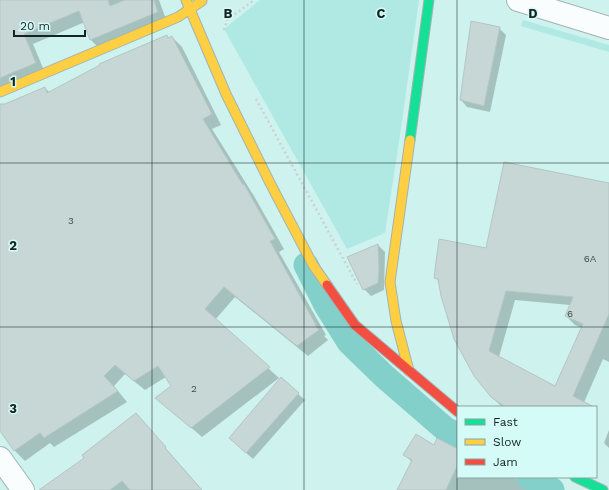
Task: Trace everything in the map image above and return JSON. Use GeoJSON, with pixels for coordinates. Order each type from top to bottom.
{"type":"FeatureCollection","features":[{"type":"Feature","properties":{"kind":"street"},"geometry":{"type":"LineString","coordinates":[[0,92],[178,18],[188,4],[203,0]]}},
{"type":"Feature","properties":{"kind":"street"},"geometry":{"type":"LineString","coordinates":[[409,371],[396,321],[390,282],[429,0]]}},
{"type":"Feature","properties":{"kind":"street"},"geometry":{"type":"LineString","coordinates":[[518,0],[609,28]]}},
{"type":"Feature","properties":{"kind":"street"},"geometry":{"type":"LineString","coordinates":[[188,4],[226,94],[313,265],[355,325],[457,411]]}},
{"type":"Feature","properties":{"kind":"street"},"geometry":{"type":"LineString","coordinates":[[0,458],[23,490]]}},
{"type":"Feature","properties":{"kind":"street"},"geometry":{"type":"LineString","coordinates":[[577,478],[603,490]]}},
{"type":"Feature","properties":{"kind":"path"},"geometry":{"type":"LineString","coordinates":[[224,32],[227,20],[254,0]]}},
{"type":"Feature","properties":{"kind":"path"},"geometry":{"type":"LineString","coordinates":[[255,96],[357,285]]}},
{"type":"Feature","properties":{"kind":"shaded area"},"geometry":{"type":"Polygon","coordinates":[[[0,0],[609,0],[609,490],[0,490],[0,0]]]}},
{"type":"Feature","properties":{"kind":"shaded area"},"geometry":{"type":"Polygon","coordinates":[[[260,0],[419,0],[385,233],[347,249],[224,29],[260,0]]]}},
{"type":"Feature","properties":{"kind":"shaded area"},"geometry":{"type":"Polygon","coordinates":[[[523,20],[609,45],[609,52],[521,26],[523,20]]]}},
{"type":"Feature","properties":{"kind":"building"},"geometry":{"type":"Polygon","coordinates":[[[0,0],[108,0],[110,6],[125,0],[154,0],[158,12],[90,40],[79,11],[24,34],[36,63],[0,78],[0,0]]]}},
{"type":"Feature","properties":{"kind":"building"},"geometry":{"type":"Polygon","coordinates":[[[471,21],[500,27],[484,106],[460,100],[471,21]]]}},
{"type":"Feature","properties":{"kind":"building"},"geometry":{"type":"Polygon","coordinates":[[[167,35],[168,38],[172,36],[212,114],[203,119],[243,185],[244,184],[275,239],[270,241],[319,330],[297,346],[224,287],[205,309],[270,367],[191,428],[155,398],[171,386],[158,366],[134,381],[115,365],[104,376],[118,391],[44,438],[40,433],[14,451],[0,431],[0,104],[5,104],[45,87],[47,93],[100,65],[99,64],[167,35]]]}},
{"type":"Feature","properties":{"kind":"building"},"geometry":{"type":"Polygon","coordinates":[[[504,162],[609,183],[609,314],[573,396],[592,406],[504,406],[491,397],[474,376],[454,339],[441,296],[438,279],[434,278],[439,239],[486,248],[504,162]],[[506,291],[489,351],[555,386],[583,324],[565,316],[573,297],[506,291]]]}},
{"type":"Feature","properties":{"kind":"building"},"geometry":{"type":"Polygon","coordinates":[[[378,244],[378,283],[363,290],[347,257],[378,244]]]}},
{"type":"Feature","properties":{"kind":"building"},"geometry":{"type":"Polygon","coordinates":[[[281,377],[299,393],[246,453],[229,438],[281,377]]]}},
{"type":"Feature","properties":{"kind":"building"},"geometry":{"type":"Polygon","coordinates":[[[136,413],[202,490],[130,490],[122,481],[110,490],[39,490],[84,458],[82,455],[136,413]]]}},
{"type":"Feature","properties":{"kind":"building"},"geometry":{"type":"Polygon","coordinates":[[[416,434],[434,445],[437,438],[457,448],[457,466],[446,490],[397,490],[412,460],[403,455],[416,434]]]}},
{"type":"Feature","properties":{"kind":"waterway"},"geometry":{"type":"LineString","coordinates":[[306,265],[326,305],[349,342],[384,376],[444,428],[457,435]]}},
{"type":"Feature","properties":{"kind":"waterway"},"geometry":{"type":"LineString","coordinates":[[531,478],[552,490]]}},
{"type":"Feature","properties":{"kind":"traffic: fast"},"geometry":{"type":"LineString","coordinates":[[410,140],[429,0]]}},
{"type":"Feature","properties":{"kind":"traffic: fast"},"geometry":{"type":"LineString","coordinates":[[577,478],[603,490]]}},
{"type":"Feature","properties":{"kind":"traffic: slow"},"geometry":{"type":"LineString","coordinates":[[186,0],[226,94],[270,183],[313,265],[327,285]]}},
{"type":"Feature","properties":{"kind":"traffic: slow"},"geometry":{"type":"LineString","coordinates":[[0,92],[178,17],[202,1]]}},
{"type":"Feature","properties":{"kind":"traffic: slow"},"geometry":{"type":"LineString","coordinates":[[409,371],[396,321],[390,282],[410,140]]}},
{"type":"Feature","properties":{"kind":"traffic: jam"},"geometry":{"type":"LineString","coordinates":[[327,285],[355,325],[457,411]]}}]}
